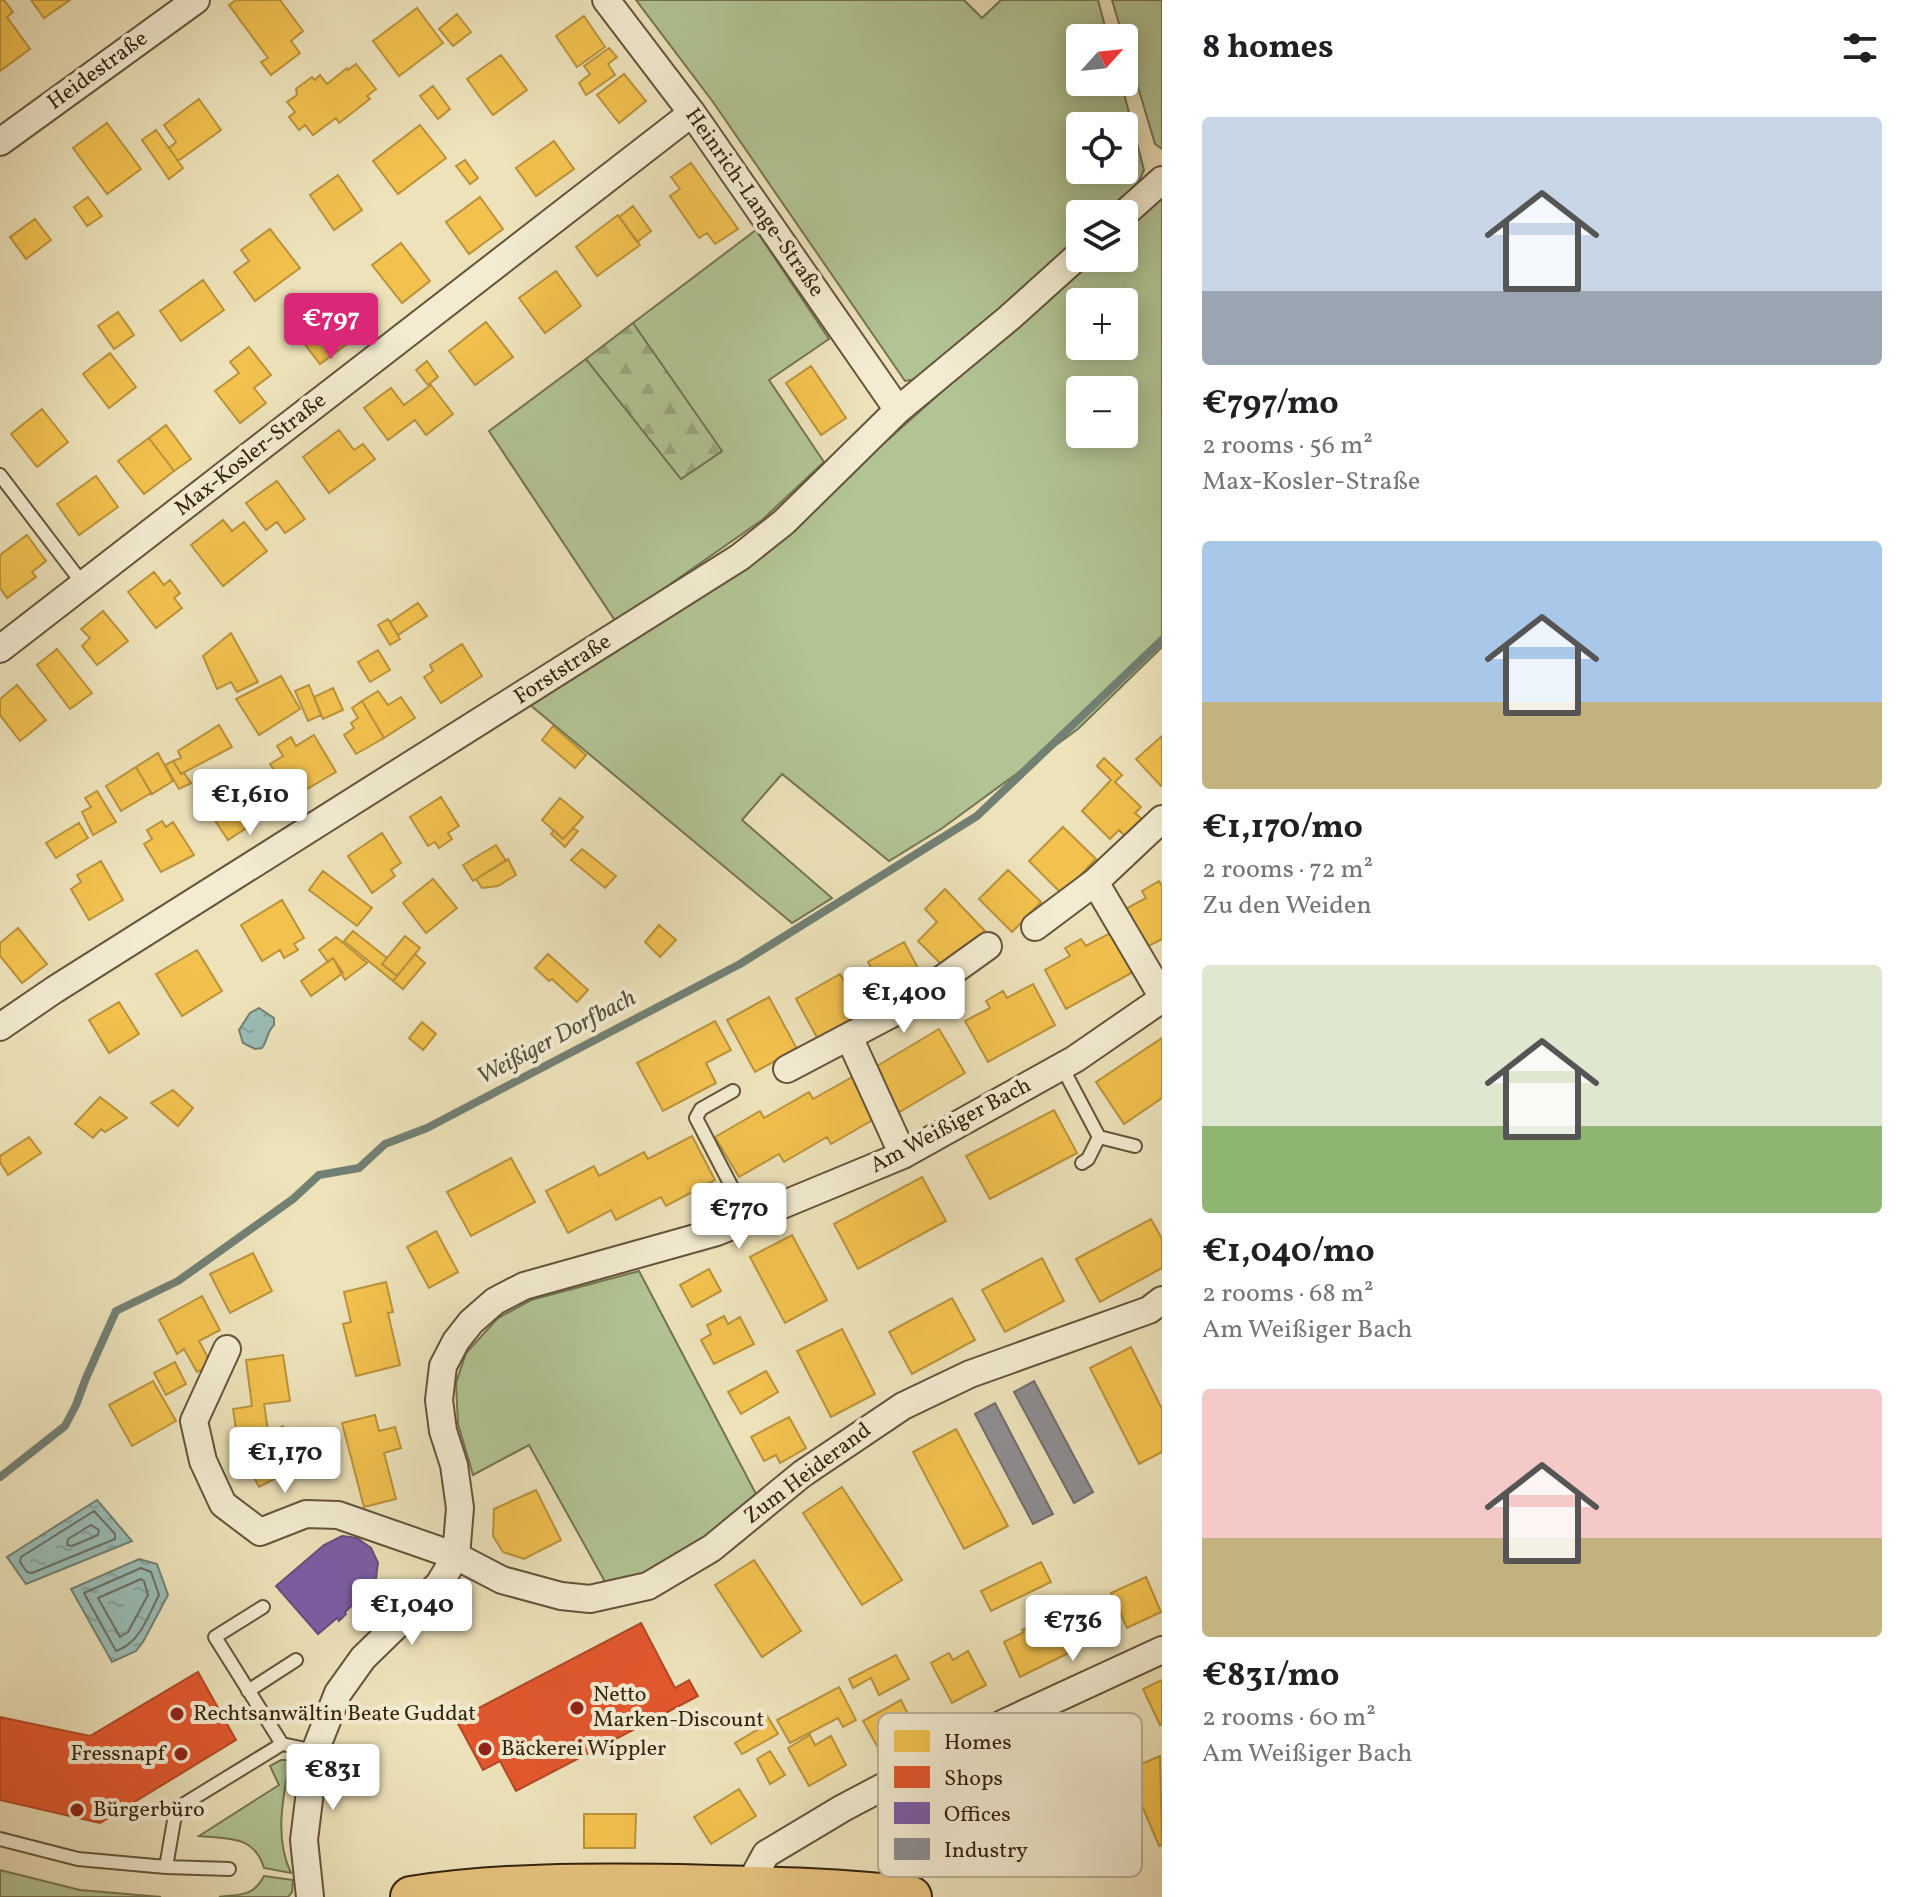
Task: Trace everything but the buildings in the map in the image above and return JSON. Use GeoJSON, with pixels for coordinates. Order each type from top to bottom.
{"type":"FeatureCollection","features":[{"type":"Feature","properties":{"kind":"main road"},"geometry":{"type":"LineString","coordinates":[[411,1897],[498,1887],[753,1876],[911,1897]]}},
{"type":"Feature","properties":{"kind":"street","name":"Heidestraße"},"geometry":{"type":"LineString","coordinates":[[0,142],[196,0]]}},
{"type":"Feature","properties":{"kind":"street","name":"Heinrich-Lange-Straße"},"geometry":{"type":"LineString","coordinates":[[606,0],[692,113],[898,410]]}},
{"type":"Feature","properties":{"kind":"street","name":"Max-Kosler-Straße"},"geometry":{"type":"LineString","coordinates":[[0,649],[692,113]]}},
{"type":"Feature","properties":{"kind":"street"},"geometry":{"type":"LineString","coordinates":[[1138,201],[1162,180]]}},
{"type":"Feature","properties":{"kind":"street","name":"Forststraße"},"geometry":{"type":"LineString","coordinates":[[0,1027],[740,557],[784,522],[898,410],[1066,267]]}},
{"type":"Feature","properties":{"kind":"street"},"geometry":{"type":"LineString","coordinates":[[1035,927],[1095,882],[1162,819]]}},
{"type":"Feature","properties":{"kind":"street"},"geometry":{"type":"LineString","coordinates":[[1095,882],[1162,997]]}},
{"type":"Feature","properties":{"kind":"street"},"geometry":{"type":"LineString","coordinates":[[787,1069],[899,1010],[988,946]]}},
{"type":"Feature","properties":{"kind":"street","name":"Am Weißiger Bach"},"geometry":{"type":"LineString","coordinates":[[310,1897],[304,1840],[315,1751],[338,1693],[363,1658],[439,1584],[456,1556],[460,1508],[439,1400],[443,1366],[456,1341],[471,1322],[495,1301],[524,1286],[717,1232],[903,1155],[1062,1067],[1162,997]]}},
{"type":"Feature","properties":{"kind":"street"},"geometry":{"type":"LineString","coordinates":[[849,1037],[903,1155]]}},
{"type":"Feature","properties":{"kind":"street","name":"Zum Heiderand"},"geometry":{"type":"LineString","coordinates":[[227,1349],[194,1421],[203,1461],[223,1504],[260,1532],[306,1514],[338,1515],[456,1556],[502,1580],[561,1596],[590,1599],[648,1586],[712,1548],[802,1474],[903,1406],[970,1374],[1149,1310],[1162,1300]]}},
{"type":"Feature","properties":{"kind":"street"},"geometry":{"type":"LineString","coordinates":[[1026,1713],[1162,1650]]}},
{"type":"Feature","properties":{"kind":"street"},"geometry":{"type":"LineString","coordinates":[[753,1876],[766,1854],[878,1790]]}},
{"type":"Feature","properties":{"kind":"lane"},"geometry":{"type":"LineString","coordinates":[[0,475],[83,584]]}},
{"type":"Feature","properties":{"kind":"lane"},"geometry":{"type":"LineString","coordinates":[[1062,1067],[1099,1137],[1135,1146]]}},
{"type":"Feature","properties":{"kind":"lane"},"geometry":{"type":"LineString","coordinates":[[733,1091],[701,1109],[696,1118],[749,1220]]}},
{"type":"Feature","properties":{"kind":"lane"},"geometry":{"type":"LineString","coordinates":[[1082,1163],[1088,1159],[1099,1137]]}},
{"type":"Feature","properties":{"kind":"lane"},"geometry":{"type":"LineString","coordinates":[[263,1607],[215,1637],[282,1744]]}},
{"type":"Feature","properties":{"kind":"lane"},"geometry":{"type":"LineString","coordinates":[[248,1691],[296,1660]]}},
{"type":"Feature","properties":{"kind":"lane"},"geometry":{"type":"LineString","coordinates":[[166,1867],[176,1809],[282,1744],[315,1751]]}},
{"type":"Feature","properties":{"kind":"lane"},"geometry":{"type":"LineString","coordinates":[[0,1839],[78,1859],[229,1869]]}},
{"type":"Feature","properties":{"kind":"green space"},"geometry":{"type":"Polygon","coordinates":[[[636,0],[964,0],[982,18],[1001,0],[1098,0],[1104,24],[1066,24],[1066,96],[1125,96],[1129,112],[1066,112],[1066,184],[1138,184],[1133,194],[1126,200],[1066,200],[1066,255],[918,379],[905,381],[713,102],[636,0]]]}},
{"type":"Feature","properties":{"kind":"green space"},"geometry":{"type":"Polygon","coordinates":[[[1112,0],[1162,0],[1162,149],[1155,144],[1138,87],[1138,24],[1119,24],[1112,0]]]}},
{"type":"Feature","properties":{"kind":"green space"},"geometry":{"type":"Polygon","coordinates":[[[1138,147],[1144,170],[1138,183],[1138,147]]]}},
{"type":"Feature","properties":{"kind":"green space"},"geometry":{"type":"Polygon","coordinates":[[[1162,194],[1162,647],[1078,729],[941,829],[889,861],[782,774],[742,820],[832,898],[792,923],[529,704],[783,533],[1076,272],[1138,272],[1138,216],[1162,194]]]}},
{"type":"Feature","properties":{"kind":"green space"},"geometry":{"type":"Polygon","coordinates":[[[756,230],[829,339],[769,380],[824,462],[762,520],[616,622],[489,431],[586,359],[681,479],[721,452],[633,323],[756,230]]]}},
{"type":"Feature","properties":{"kind":"green space"},"geometry":{"type":"Polygon","coordinates":[[[633,323],[722,451],[681,479],[586,359],[633,323]]]}},
{"type":"Feature","properties":{"kind":"green space"},"geometry":{"type":"Polygon","coordinates":[[[639,1271],[756,1494],[698,1544],[656,1571],[608,1587],[529,1445],[473,1475],[458,1424],[456,1383],[466,1353],[498,1318],[531,1300],[639,1271]]]}},
{"type":"Feature","properties":{"kind":"green space"},"geometry":{"type":"Polygon","coordinates":[[[281,1760],[290,1760],[281,1832],[291,1873],[264,1868],[260,1857],[247,1844],[199,1836],[279,1785],[270,1766],[281,1760]]]}},
{"type":"Feature","properties":{"kind":"green space"},"geometry":{"type":"Polygon","coordinates":[[[0,1870],[80,1890],[161,1897],[0,1897],[0,1870]]]}},
{"type":"Feature","properties":{"kind":"green space"},"geometry":{"type":"Polygon","coordinates":[[[264,1876],[293,1880],[292,1892],[288,1897],[219,1897],[251,1891],[264,1876]]]}},
{"type":"Feature","properties":{"kind":"water"},"geometry":{"type":"Polygon","coordinates":[[[259,1008],[274,1018],[274,1025],[262,1048],[255,1049],[243,1043],[239,1030],[250,1013],[259,1008]]]}},
{"type":"Feature","properties":{"kind":"water"},"geometry":{"type":"Polygon","coordinates":[[[97,1500],[132,1541],[26,1584],[7,1557],[97,1500]]]}},
{"type":"Feature","properties":{"kind":"water"},"geometry":{"type":"Polygon","coordinates":[[[139,1559],[157,1564],[168,1595],[136,1651],[112,1662],[71,1589],[139,1559]]]}},
{"type":"Feature","properties":{"kind":"waterway","name":"Weißiger Dorfbach"},"geometry":{"type":"LineString","coordinates":[[0,1477],[65,1426],[116,1311],[178,1281],[293,1199],[319,1175],[359,1168],[385,1144],[427,1128],[740,964],[977,816],[1162,640]]}},
{"type":"Feature","properties":{"kind":"place","name":"Netto Marken-Discount"},"geometry":{"type":"Point","coordinates":[577,1708]}},
{"type":"Feature","properties":{"kind":"place","name":"Rechtsanwältin Beate Guddat"},"geometry":{"type":"Point","coordinates":[177,1714]}},
{"type":"Feature","properties":{"kind":"place","name":"Bäckerei Wippler"},"geometry":{"type":"Point","coordinates":[485,1749]}},
{"type":"Feature","properties":{"kind":"place","name":"Fressnapf"},"geometry":{"type":"Point","coordinates":[181,1754]}},
{"type":"Feature","properties":{"kind":"place","name":"Bürgerbüro"},"geometry":{"type":"Point","coordinates":[77,1810]}}]}
